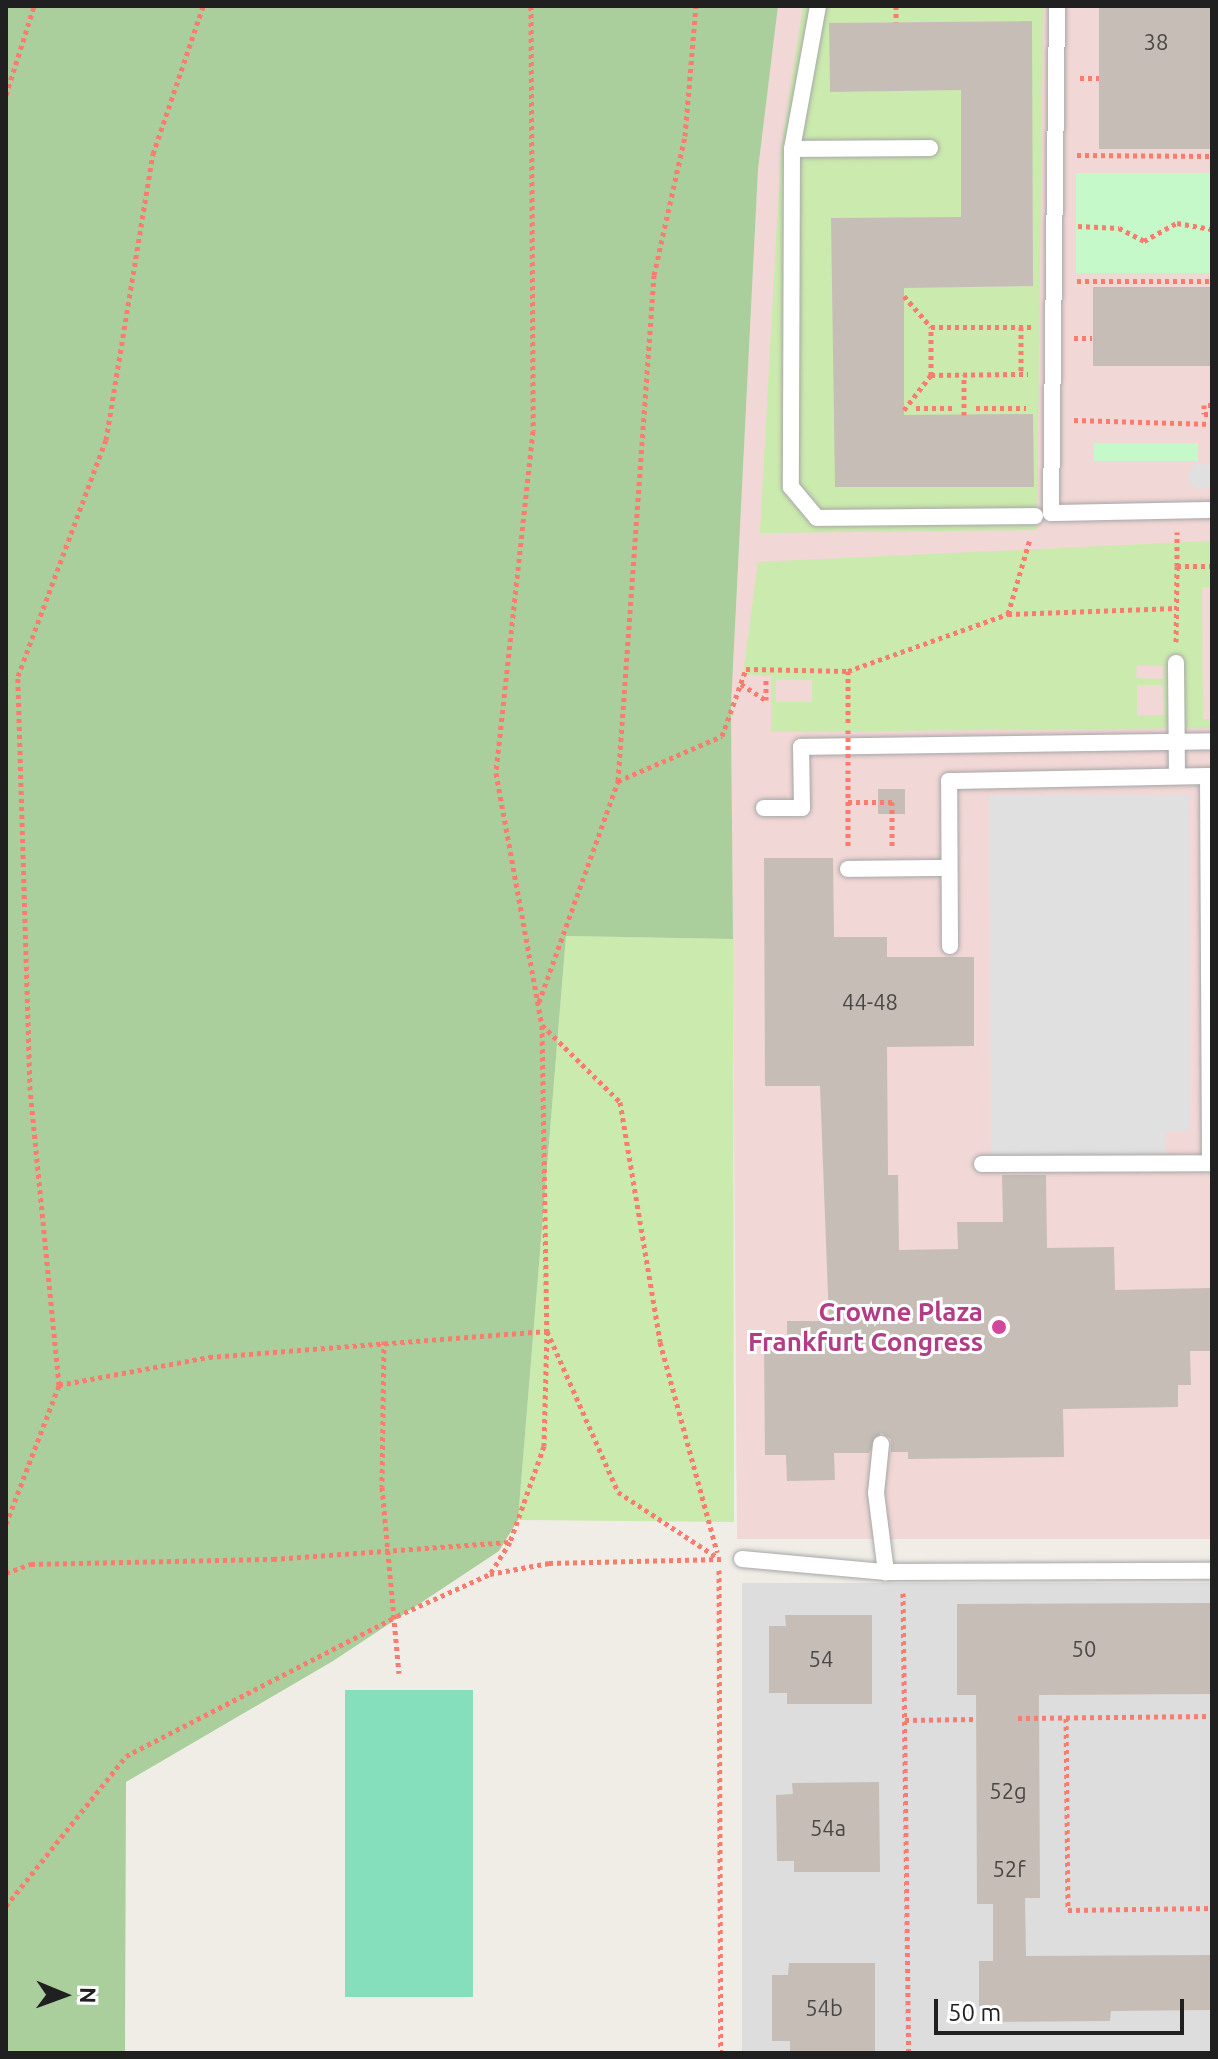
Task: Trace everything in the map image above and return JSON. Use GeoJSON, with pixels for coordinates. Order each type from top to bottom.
{"type":"FeatureCollection","features":[{"type":"Feature","properties":{"kind":"lane"},"geometry":{"type":"LineString","coordinates":[[818,6],[792,149],[791,487],[802,507],[817,518],[1035,516]]}},
{"type":"Feature","properties":{"kind":"lane"},"geometry":{"type":"LineString","coordinates":[[1057,6],[1058,225],[1049,327],[1051,513],[1212,510]]}},
{"type":"Feature","properties":{"kind":"lane"},"geometry":{"type":"LineString","coordinates":[[792,149],[930,148]]}},
{"type":"Feature","properties":{"kind":"lane"},"geometry":{"type":"LineString","coordinates":[[1176,663],[1177,776]]}},
{"type":"Feature","properties":{"kind":"lane"},"geometry":{"type":"LineString","coordinates":[[764,808],[802,808],[801,747],[1212,741]]}},
{"type":"Feature","properties":{"kind":"lane"},"geometry":{"type":"LineString","coordinates":[[950,946],[949,781],[1210,776],[1211,1163],[982,1164]]}},
{"type":"Feature","properties":{"kind":"lane"},"geometry":{"type":"LineString","coordinates":[[848,869],[949,868]]}},
{"type":"Feature","properties":{"kind":"lane"},"geometry":{"type":"LineString","coordinates":[[881,1444],[876,1493],[895,1572]]}},
{"type":"Feature","properties":{"kind":"lane"},"geometry":{"type":"LineString","coordinates":[[742,1559],[895,1572],[1212,1571]]}},
{"type":"Feature","properties":{"kind":"path"},"geometry":{"type":"LineString","coordinates":[[6,95],[34,6]]}},
{"type":"Feature","properties":{"kind":"path"},"geometry":{"type":"LineString","coordinates":[[6,1524],[59,1385],[30,1090],[18,676],[106,440],[153,154],[203,6]]}},
{"type":"Feature","properties":{"kind":"path"},"geometry":{"type":"LineString","coordinates":[[490,1574],[510,1542],[544,1446],[547,1331],[542,1025],[496,773],[533,431],[531,6]]}},
{"type":"Feature","properties":{"kind":"path"},"geometry":{"type":"LineString","coordinates":[[538,1006],[618,781],[654,275],[685,136],[696,6]]}},
{"type":"Feature","properties":{"kind":"path"},"geometry":{"type":"LineString","coordinates":[[896,6],[896,22]]}},
{"type":"Feature","properties":{"kind":"path"},"geometry":{"type":"LineString","coordinates":[[1058,155],[1171,152],[1212,156]]}},
{"type":"Feature","properties":{"kind":"path"},"geometry":{"type":"LineString","coordinates":[[1058,225],[1119,228],[1144,241],[1177,223],[1212,229]]}},
{"type":"Feature","properties":{"kind":"path"},"geometry":{"type":"LineString","coordinates":[[1052,281],[1212,281]]}},
{"type":"Feature","properties":{"kind":"path"},"geometry":{"type":"LineString","coordinates":[[904,296],[931,327],[931,375],[904,410]]}},
{"type":"Feature","properties":{"kind":"path"},"geometry":{"type":"LineString","coordinates":[[931,327],[1049,327]]}},
{"type":"Feature","properties":{"kind":"path"},"geometry":{"type":"LineString","coordinates":[[1021,327],[1021,374]]}},
{"type":"Feature","properties":{"kind":"path"},"geometry":{"type":"LineString","coordinates":[[931,375],[1049,374]]}},
{"type":"Feature","properties":{"kind":"path"},"geometry":{"type":"LineString","coordinates":[[964,375],[964,415]]}},
{"type":"Feature","properties":{"kind":"path"},"geometry":{"type":"LineString","coordinates":[[1212,405],[1204,405],[1204,414],[1212,414]]}},
{"type":"Feature","properties":{"kind":"path"},"geometry":{"type":"LineString","coordinates":[[916,408],[952,408]]}},
{"type":"Feature","properties":{"kind":"path"},"geometry":{"type":"LineString","coordinates":[[976,408],[1026,408]]}},
{"type":"Feature","properties":{"kind":"path"},"geometry":{"type":"LineString","coordinates":[[1050,420],[1212,424]]}},
{"type":"Feature","properties":{"kind":"path"},"geometry":{"type":"LineString","coordinates":[[1176,663],[1177,542]]}},
{"type":"Feature","properties":{"kind":"path"},"geometry":{"type":"LineString","coordinates":[[1008,614],[1024,547]]}},
{"type":"Feature","properties":{"kind":"path"},"geometry":{"type":"LineString","coordinates":[[1177,566],[1212,566]]}},
{"type":"Feature","properties":{"kind":"path"},"geometry":{"type":"LineString","coordinates":[[618,781],[722,736],[746,669],[848,671],[1008,614],[1177,608]]}},
{"type":"Feature","properties":{"kind":"path"},"geometry":{"type":"LineString","coordinates":[[848,671],[848,716]]}},
{"type":"Feature","properties":{"kind":"path"},"geometry":{"type":"LineString","coordinates":[[741,684],[766,700],[766,680]]}},
{"type":"Feature","properties":{"kind":"path"},"geometry":{"type":"LineString","coordinates":[[848,730],[848,765]]}},
{"type":"Feature","properties":{"kind":"path"},"geometry":{"type":"LineString","coordinates":[[848,780],[848,869]]}},
{"type":"Feature","properties":{"kind":"path"},"geometry":{"type":"LineString","coordinates":[[848,802],[892,802],[892,868]]}},
{"type":"Feature","properties":{"kind":"path"},"geometry":{"type":"LineString","coordinates":[[542,1025],[620,1102],[660,1342],[719,1559],[721,2053]]}},
{"type":"Feature","properties":{"kind":"path"},"geometry":{"type":"LineString","coordinates":[[59,1385],[209,1357],[384,1341],[547,1331]]}},
{"type":"Feature","properties":{"kind":"path"},"geometry":{"type":"LineString","coordinates":[[547,1331],[618,1492],[719,1559]]}},
{"type":"Feature","properties":{"kind":"path"},"geometry":{"type":"LineString","coordinates":[[384,1341],[382,1487],[397,1616],[399,1673]]}},
{"type":"Feature","properties":{"kind":"path"},"geometry":{"type":"LineString","coordinates":[[6,1573],[31,1564],[390,1554],[510,1542]]}},
{"type":"Feature","properties":{"kind":"path"},"geometry":{"type":"LineString","coordinates":[[6,1906],[126,1756],[397,1616],[490,1574],[549,1563],[742,1559]]}},
{"type":"Feature","properties":{"kind":"path"},"geometry":{"type":"LineString","coordinates":[[895,1572],[905,1720],[909,2053]]}},
{"type":"Feature","properties":{"kind":"path"},"geometry":{"type":"LineString","coordinates":[[1018,1718],[1212,1716]]}},
{"type":"Feature","properties":{"kind":"path"},"geometry":{"type":"LineString","coordinates":[[1066,1718],[1068,1910],[1212,1908]]}},
{"type":"Feature","properties":{"kind":"path"},"geometry":{"type":"LineString","coordinates":[[905,1720],[976,1719]]}},
{"type":"Feature","properties":{"kind":"shaded area"},"geometry":{"type":"Polygon","coordinates":[[[778,6],[1212,6],[1212,1539],[737,1539],[731,707],[758,170],[778,6]]]}},
{"type":"Feature","properties":{"kind":"shaded area"},"geometry":{"type":"Polygon","coordinates":[[[1201,463],[1210,467],[1214,476],[1210,485],[1201,489],[1192,485],[1188,476],[1192,467],[1201,463]]]}},
{"type":"Feature","properties":{"kind":"shaded area"},"geometry":{"type":"Polygon","coordinates":[[[989,795],[1189,795],[1190,1131],[1166,1132],[1165,1154],[991,1155],[989,795]]]}},
{"type":"Feature","properties":{"kind":"shaded area"},"geometry":{"type":"Polygon","coordinates":[[[742,1583],[1212,1583],[1212,2053],[742,2053],[742,1583]]]}},
{"type":"Feature","properties":{"kind":"green space"},"geometry":{"type":"Polygon","coordinates":[[[6,6],[778,6],[758,170],[731,707],[733,939],[566,936],[518,1520],[499,1551],[333,1661],[126,1782],[125,2053],[6,2053],[6,6]]]}},
{"type":"Feature","properties":{"kind":"green space"},"geometry":{"type":"Polygon","coordinates":[[[803,6],[1043,6],[1037,530],[760,533],[781,149],[803,6]],[[1031,21],[829,23],[830,91],[961,90],[961,217],[832,218],[904,415],[904,288],[1033,286],[1031,21]]]}},
{"type":"Feature","properties":{"kind":"green space"},"geometry":{"type":"Polygon","coordinates":[[[1076,173],[1212,173],[1212,273],[1076,273],[1076,173]]]}},
{"type":"Feature","properties":{"kind":"green space"},"geometry":{"type":"Polygon","coordinates":[[[1094,443],[1198,443],[1198,461],[1094,461],[1094,443]]]}},
{"type":"Feature","properties":{"kind":"green space"},"geometry":{"type":"Polygon","coordinates":[[[1212,541],[1212,587],[1202,587],[1203,719],[1212,719],[1212,728],[771,732],[771,676],[743,675],[758,562],[1212,541]],[[1137,666],[1136,678],[1163,679],[1163,666],[1137,666]],[[776,679],[776,702],[812,702],[812,680],[776,679]],[[1137,685],[1137,715],[1164,715],[1163,685],[1137,685]]]}},
{"type":"Feature","properties":{"kind":"green space"},"geometry":{"type":"Polygon","coordinates":[[[566,936],[733,939],[734,1522],[518,1520],[566,936]]]}},
{"type":"Feature","properties":{"kind":"green space"},"geometry":{"type":"Polygon","coordinates":[[[345,1690],[473,1690],[473,1997],[345,1997],[345,1690]]]}},
{"type":"Feature","properties":{"kind":"building"},"geometry":{"type":"Polygon","coordinates":[[[1099,6],[1212,6],[1212,149],[1099,149],[1099,6]]]}},
{"type":"Feature","properties":{"kind":"building"},"geometry":{"type":"Polygon","coordinates":[[[1032,21],[1033,286],[904,288],[904,415],[1033,414],[1034,487],[835,487],[831,218],[961,217],[961,90],[830,92],[829,23],[1032,21]]]}},
{"type":"Feature","properties":{"kind":"building"},"geometry":{"type":"Polygon","coordinates":[[[1093,287],[1212,287],[1212,366],[1093,366],[1093,287]]]}},
{"type":"Feature","properties":{"kind":"building"},"geometry":{"type":"Polygon","coordinates":[[[878,789],[905,789],[905,814],[878,814],[878,789]]]}},
{"type":"Feature","properties":{"kind":"building","name":"Crowne Plaza Frankfurt Congress"},"geometry":{"type":"Polygon","coordinates":[[[764,858],[833,858],[834,937],[887,937],[887,957],[974,957],[974,1046],[887,1047],[888,1175],[898,1175],[899,1250],[958,1249],[957,1222],[1003,1222],[1002,1175],[1046,1175],[1047,1248],[1114,1247],[1115,1290],[1212,1288],[1212,1351],[1190,1351],[1191,1385],[1178,1385],[1178,1407],[1063,1409],[1064,1457],[908,1459],[908,1452],[891,1452],[891,1439],[881,1433],[869,1453],[834,1453],[835,1480],[787,1481],[786,1455],[765,1455],[764,1346],[787,1346],[787,1321],[829,1321],[820,1086],[765,1086],[764,858]]]}},
{"type":"Feature","properties":{"kind":"building"},"geometry":{"type":"Polygon","coordinates":[[[1212,1603],[1212,1694],[1039,1695],[1040,1898],[1025,1898],[1026,1956],[1212,1955],[1212,2010],[1111,2011],[1110,2021],[979,2022],[979,1961],[993,1961],[993,1904],[977,1904],[976,1695],[957,1695],[957,1604],[1212,1603]]]}},
{"type":"Feature","properties":{"kind":"building"},"geometry":{"type":"Polygon","coordinates":[[[785,1615],[872,1615],[872,1704],[787,1704],[787,1693],[769,1693],[769,1626],[786,1626],[785,1615]]]}},
{"type":"Feature","properties":{"kind":"building"},"geometry":{"type":"Polygon","coordinates":[[[879,1782],[880,1872],[794,1872],[794,1861],[777,1861],[776,1795],[793,1794],[792,1783],[879,1782]]]}},
{"type":"Feature","properties":{"kind":"building"},"geometry":{"type":"Polygon","coordinates":[[[789,1963],[875,1963],[875,2052],[790,2052],[790,2041],[772,2041],[772,1975],[788,1975],[789,1963]]]}},
{"type":"Feature","properties":{"kind":"place","name":"Crowne Plaza Frankfurt Congress"},"geometry":{"type":"Point","coordinates":[999,1327]}}]}
